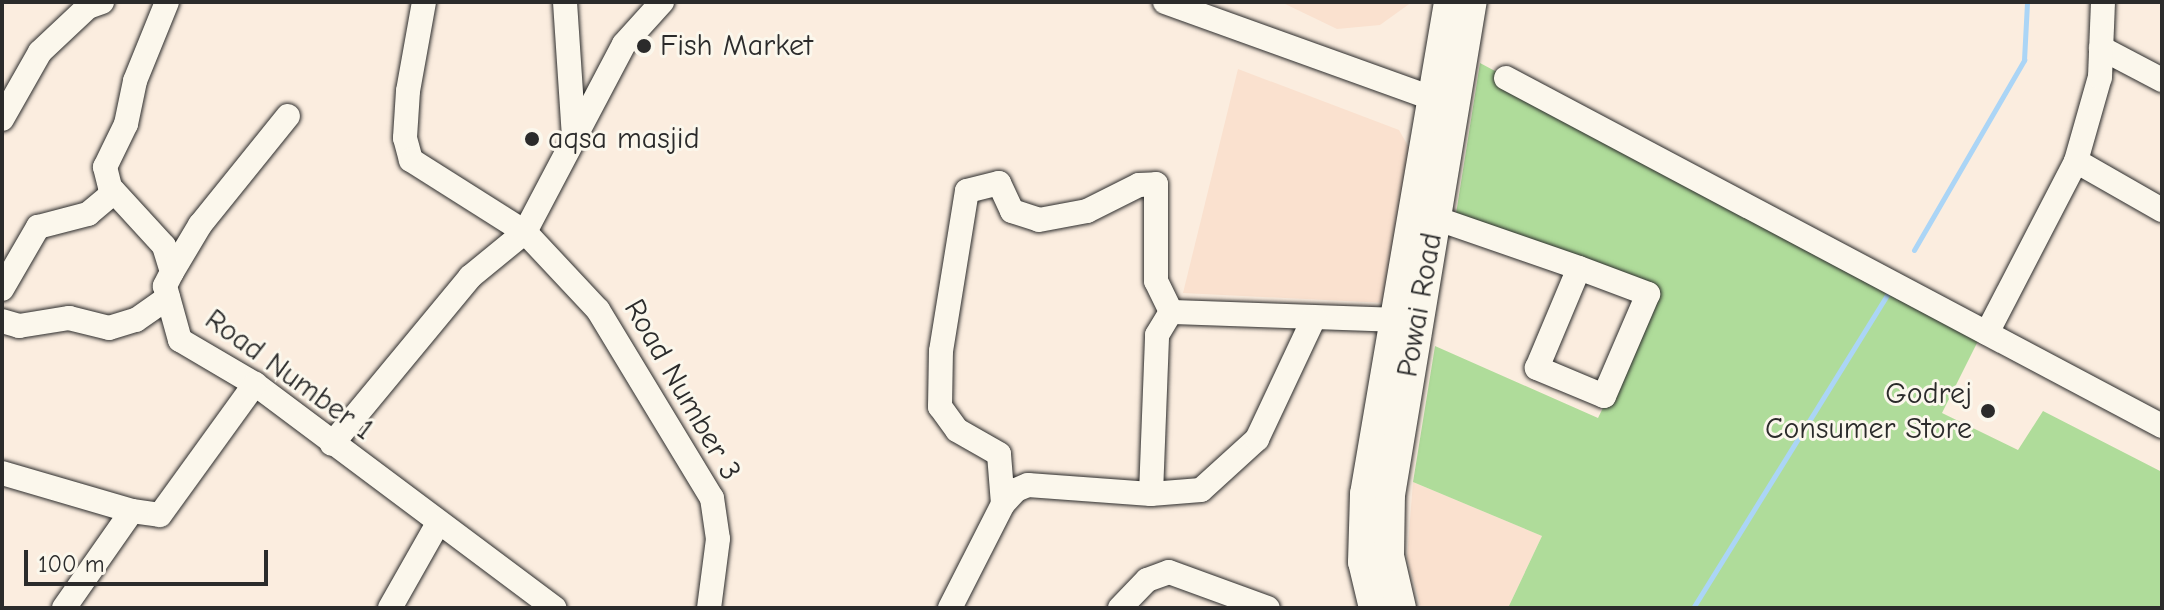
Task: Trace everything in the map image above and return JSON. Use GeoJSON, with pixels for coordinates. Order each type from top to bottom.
{"type":"FeatureCollection","features":[{"type":"Feature","properties":{"kind":"main road","name":"Powai Road"},"geometry":{"type":"LineString","coordinates":[[1401,608],[1389,556],[1390,495],[1435,218],[1449,2]]}},
{"type":"Feature","properties":{"kind":"main road","name":"Powai Road"},"geometry":{"type":"LineString","coordinates":[[1374,608],[1363,562],[1365,494],[1395,320],[1443,102],[1472,2]]}},
{"type":"Feature","properties":{"kind":"street"},"geometry":{"type":"LineString","coordinates":[[2,119],[40,52],[88,7],[102,2]]}},
{"type":"Feature","properties":{"kind":"street","name":"Road Number 3"},"geometry":{"type":"LineString","coordinates":[[424,2],[408,91],[405,138],[411,160],[525,232],[598,310],[712,498],[718,539],[709,608]]}},
{"type":"Feature","properties":{"kind":"street"},"geometry":{"type":"LineString","coordinates":[[565,2],[574,136]]}},
{"type":"Feature","properties":{"kind":"street"},"geometry":{"type":"LineString","coordinates":[[332,444],[470,277],[525,232],[624,44],[662,2]]}},
{"type":"Feature","properties":{"kind":"street"},"geometry":{"type":"LineString","coordinates":[[1165,2],[1443,102]]}},
{"type":"Feature","properties":{"kind":"street"},"geometry":{"type":"LineString","coordinates":[[1987,333],[2076,161],[2100,77],[2103,2]]}},
{"type":"Feature","properties":{"kind":"street"},"geometry":{"type":"LineString","coordinates":[[161,3],[135,81],[126,124],[105,167],[114,192],[164,246],[172,272]]}},
{"type":"Feature","properties":{"kind":"street"},"geometry":{"type":"LineString","coordinates":[[2101,48],[2162,80]]}},
{"type":"Feature","properties":{"kind":"street"},"geometry":{"type":"LineString","coordinates":[[1506,78],[2162,426]]}},
{"type":"Feature","properties":{"kind":"street"},"geometry":{"type":"LineString","coordinates":[[172,272],[200,225],[288,116]]}},
{"type":"Feature","properties":{"kind":"street"},"geometry":{"type":"LineString","coordinates":[[2076,161],[2162,210]]}},
{"type":"Feature","properties":{"kind":"street"},"geometry":{"type":"LineString","coordinates":[[1003,504],[999,454],[957,430],[940,407],[941,351],[967,191],[999,183],[1012,211],[1039,220],[1087,211],[1139,185],[1156,184],[1156,281],[1171,312]]}},
{"type":"Feature","properties":{"kind":"street"},"geometry":{"type":"LineString","coordinates":[[2,289],[38,227],[88,214],[114,192]]}},
{"type":"Feature","properties":{"kind":"street"},"geometry":{"type":"LineString","coordinates":[[1435,218],[1579,268],[1649,296],[1604,396],[1537,368],[1579,268]]}},
{"type":"Feature","properties":{"kind":"street","name":"Road Number 1"},"geometry":{"type":"LineString","coordinates":[[172,272],[165,286],[180,340],[255,384],[437,525],[554,608]]}},
{"type":"Feature","properties":{"kind":"street"},"geometry":{"type":"LineString","coordinates":[[2,321],[19,326],[69,318],[109,328],[136,320],[168,298]]}},
{"type":"Feature","properties":{"kind":"street"},"geometry":{"type":"LineString","coordinates":[[1171,312],[1395,320]]}},
{"type":"Feature","properties":{"kind":"street"},"geometry":{"type":"LineString","coordinates":[[1151,494],[1157,335],[1171,312]]}},
{"type":"Feature","properties":{"kind":"street"},"geometry":{"type":"LineString","coordinates":[[950,608],[1003,504],[1028,485],[1151,494],[1201,490],[1237,461],[1257,439],[1314,318]]}},
{"type":"Feature","properties":{"kind":"street"},"geometry":{"type":"LineString","coordinates":[[2,473],[132,511],[160,515],[255,384]]}},
{"type":"Feature","properties":{"kind":"street"},"geometry":{"type":"LineString","coordinates":[[64,608],[132,511]]}},
{"type":"Feature","properties":{"kind":"street"},"geometry":{"type":"LineString","coordinates":[[390,608],[437,525]]}},
{"type":"Feature","properties":{"kind":"street"},"geometry":{"type":"LineString","coordinates":[[1120,608],[1147,580],[1169,572],[1268,608]]}},
{"type":"Feature","properties":{"kind":"shaded area"},"geometry":{"type":"Polygon","coordinates":[[[1281,2],[1412,2],[1380,25],[1337,29],[1281,2]]]}},
{"type":"Feature","properties":{"kind":"shaded area"},"geometry":{"type":"Polygon","coordinates":[[[1238,69],[1399,130],[1412,153],[1386,303],[1183,293],[1238,69]]]}},
{"type":"Feature","properties":{"kind":"shaded area"},"geometry":{"type":"Polygon","coordinates":[[[1413,482],[1542,536],[1508,608],[1421,608],[1407,558],[1413,482]]]}},
{"type":"Feature","properties":{"kind":"green space"},"geometry":{"type":"Polygon","coordinates":[[[1480,63],[1983,331],[1942,413],[2018,450],[2043,411],[2162,472],[2162,608],[1508,608],[1542,536],[1413,482],[1435,346],[1598,418],[1654,303],[1455,220],[1480,63]]]}},
{"type":"Feature","properties":{"kind":"waterway"},"geometry":{"type":"LineString","coordinates":[[1914,250],[2024,60],[2027,2]]}},
{"type":"Feature","properties":{"kind":"waterway"},"geometry":{"type":"LineString","coordinates":[[1693,608],[1891,289]]}},
{"type":"Feature","properties":{"kind":"place","name":"Fish Market"},"geometry":{"type":"Point","coordinates":[644,46]}},
{"type":"Feature","properties":{"kind":"place","name":"aqsa masjid"},"geometry":{"type":"Point","coordinates":[532,139]}},
{"type":"Feature","properties":{"kind":"place","name":"Godrej Consumer Store"},"geometry":{"type":"Point","coordinates":[1988,411]}}]}
